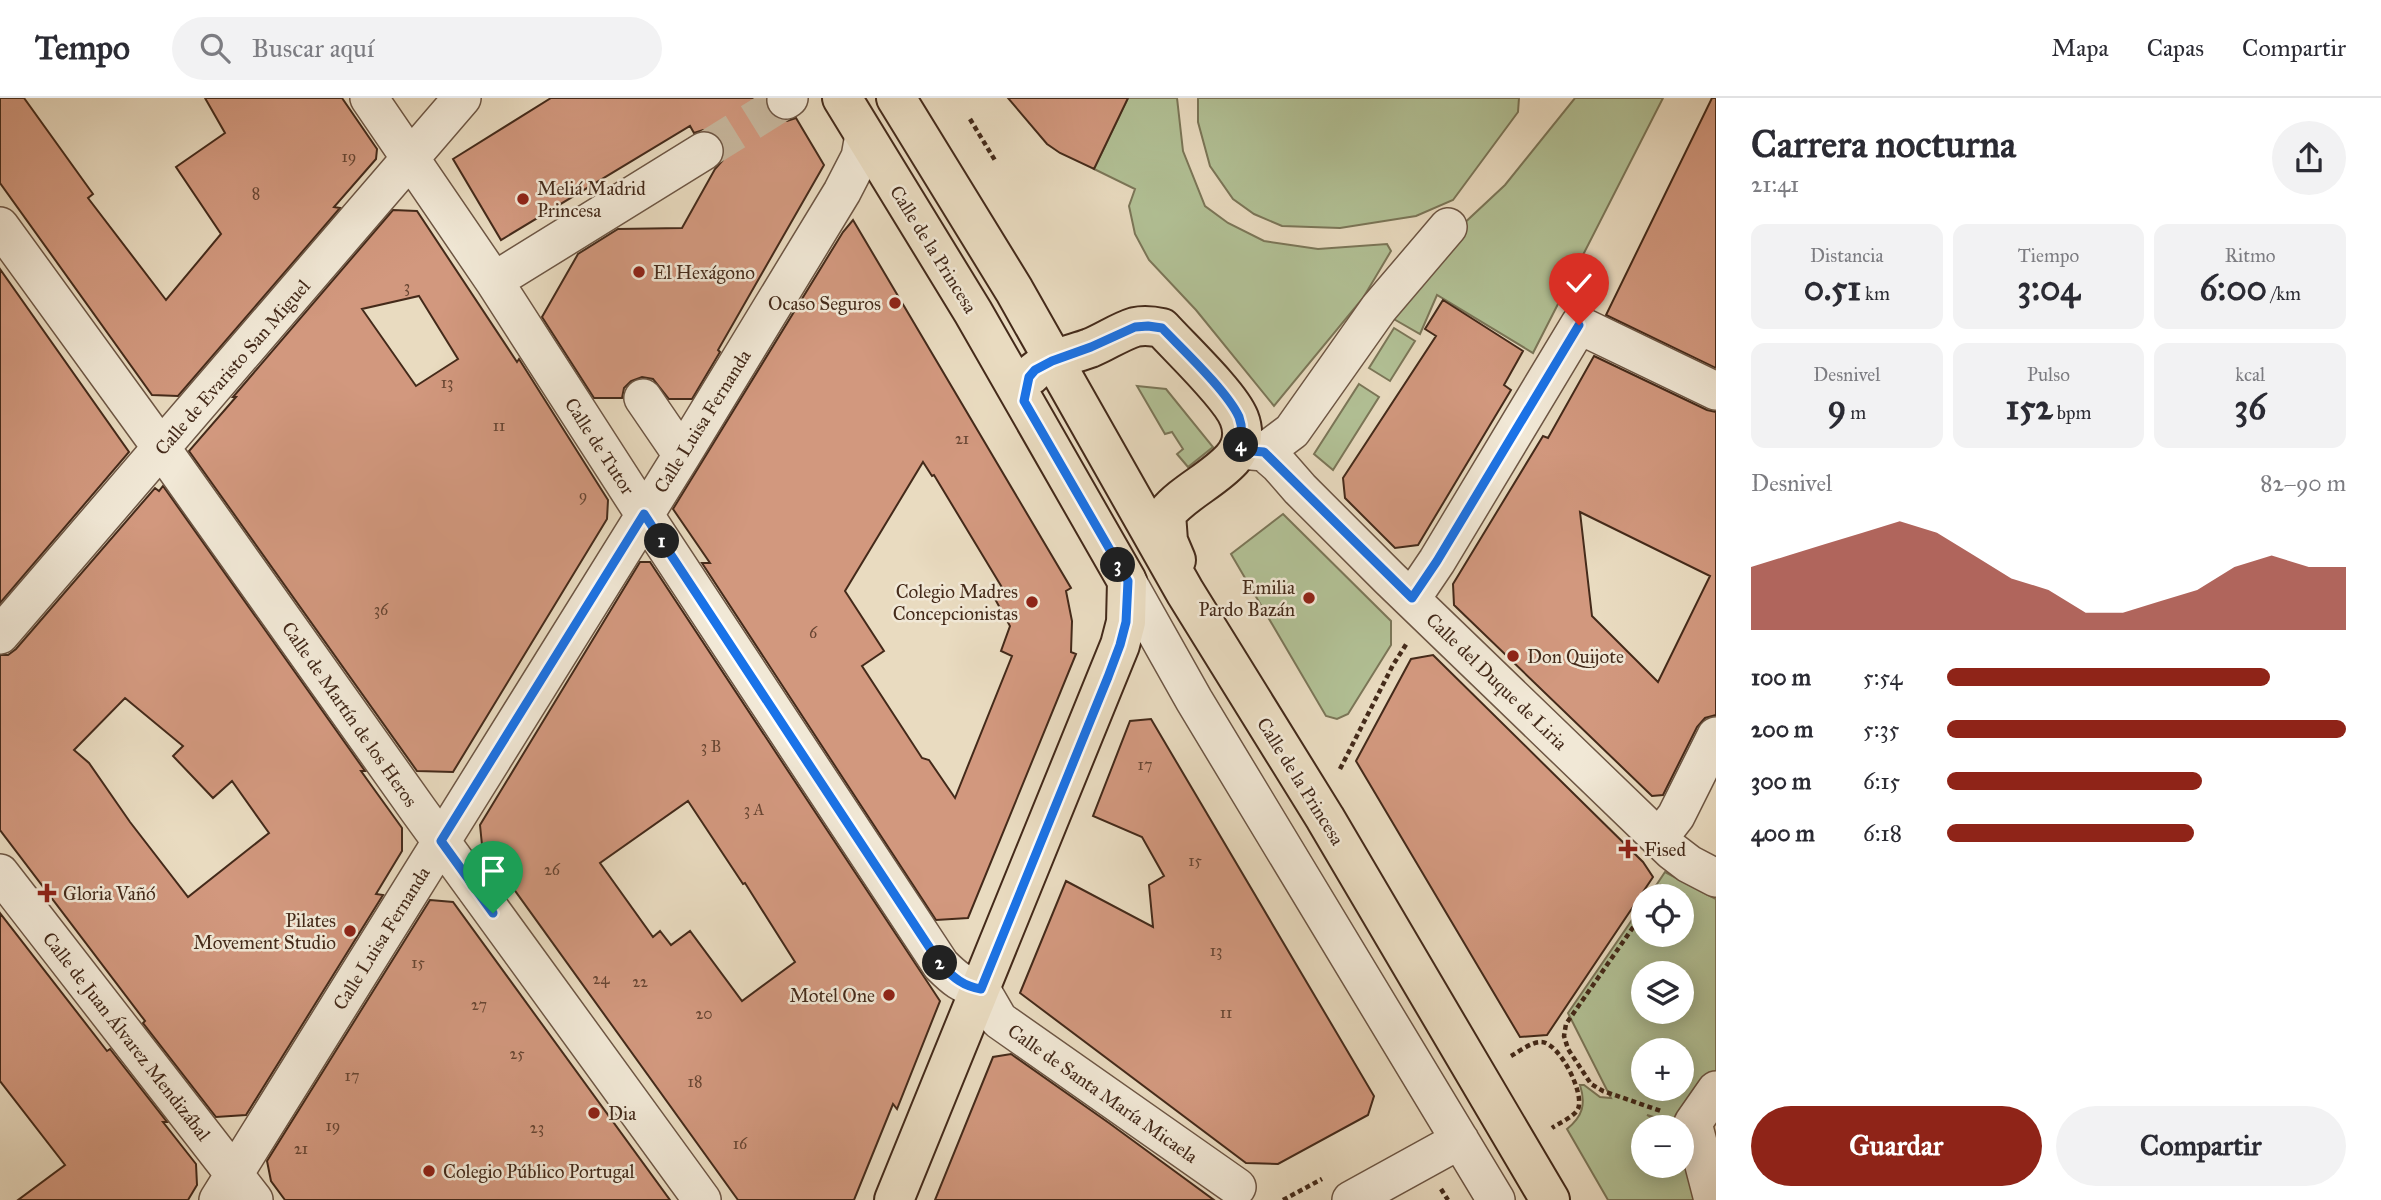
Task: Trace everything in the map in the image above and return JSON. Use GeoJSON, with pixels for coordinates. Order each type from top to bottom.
{"type":"FeatureCollection","features":[{"type":"Feature","properties":{"kind":"main road","name":"Calle de la Princesa"},"geometry":{"type":"LineString","coordinates":[[842,98],[974,312],[1128,581]]}},
{"type":"Feature","properties":{"kind":"main road","name":"Calle de la Princesa"},"geometry":{"type":"LineString","coordinates":[[896,98],[1014,290],[1185,592],[1325,818],[1550,1200]]}},
{"type":"Feature","properties":{"kind":"main road"},"geometry":{"type":"LineString","coordinates":[[1024,401],[1029,377],[1035,370],[1135,327],[1148,326],[1162,328],[1230,402],[1240,419],[1242,435],[1252,451],[1230,461],[1176,502],[1166,514],[1168,541],[1180,569],[1185,592]]}},
{"type":"Feature","properties":{"kind":"main road"},"geometry":{"type":"LineString","coordinates":[[894,1200],[1120,645],[1126,622],[1128,581]]}},
{"type":"Feature","properties":{"kind":"street","name":"Calle de Tutor"},"geometry":{"type":"LineString","coordinates":[[369,98],[494,281],[941,965],[955,980],[968,987],[981,989]]}},
{"type":"Feature","properties":{"kind":"street","name":"Calle de Evaristo San Miguel"},"geometry":{"type":"LineString","coordinates":[[0,635],[463,98]]}},
{"type":"Feature","properties":{"kind":"street","name":"Calle Luisa Fernanda"},"geometry":{"type":"LineString","coordinates":[[236,1192],[441,841],[682,455],[842,192],[860,157],[864,135]]}},
{"type":"Feature","properties":{"kind":"street"},"geometry":{"type":"LineString","coordinates":[[494,281],[704,151]]}},
{"type":"Feature","properties":{"kind":"street","name":"Calle de Martín de los Heros"},"geometry":{"type":"LineString","coordinates":[[0,226],[702,1200]]}},
{"type":"Feature","properties":{"kind":"street"},"geometry":{"type":"LineString","coordinates":[[1252,451],[1292,431],[1379,309],[1448,227]]}},
{"type":"Feature","properties":{"kind":"street"},"geometry":{"type":"LineString","coordinates":[[1412,598],[1579,325],[1716,391]]}},
{"type":"Feature","properties":{"kind":"street"},"geometry":{"type":"LineString","coordinates":[[643,398],[682,455]]}},
{"type":"Feature","properties":{"kind":"street","name":"Calle del Duque de Liria"},"geometry":{"type":"LineString","coordinates":[[1252,451],[1412,598],[1659,838],[1689,864],[1716,878]]}},
{"type":"Feature","properties":{"kind":"street","name":"Calle de la Princesa"},"geometry":{"type":"LineString","coordinates":[[1128,581],[1194,700],[1496,1200]]}},
{"type":"Feature","properties":{"kind":"street"},"geometry":{"type":"LineString","coordinates":[[1659,838],[1676,816],[1716,736]]}},
{"type":"Feature","properties":{"kind":"street","name":"Calle de Juan Álvarez Mendizábal"},"geometry":{"type":"LineString","coordinates":[[0,873],[236,1192]]}},
{"type":"Feature","properties":{"kind":"street","name":"Calle de Santa María Micaela"},"geometry":{"type":"LineString","coordinates":[[981,989],[999,1020],[1237,1187]]}},
{"type":"Feature","properties":{"kind":"street"},"geometry":{"type":"LineString","coordinates":[[1713,1200],[1693,1123],[1716,1090]]}},
{"type":"Feature","properties":{"kind":"street"},"geometry":{"type":"LineString","coordinates":[[1351,1200],[1460,1140]]}},
{"type":"Feature","properties":{"kind":"path"},"geometry":{"type":"LineString","coordinates":[[970,119],[996,162]]}},
{"type":"Feature","properties":{"kind":"path"},"geometry":{"type":"LineString","coordinates":[[1340,769],[1393,665]]}},
{"type":"Feature","properties":{"kind":"path"},"geometry":{"type":"LineString","coordinates":[[1625,1098],[1591,1084],[1565,1042],[1564,1030],[1631,930]]}},
{"type":"Feature","properties":{"kind":"path"},"geometry":{"type":"LineString","coordinates":[[1511,1056],[1542,1042],[1552,1046],[1567,1068],[1579,1093],[1578,1108],[1552,1128]]}},
{"type":"Feature","properties":{"kind":"path"},"geometry":{"type":"LineString","coordinates":[[1567,1068],[1576,1063]]}},
{"type":"Feature","properties":{"kind":"green space"},"geometry":{"type":"Polygon","coordinates":[[[1128,98],[1177,98],[1183,151],[1205,206],[1228,223],[1264,241],[1318,249],[1387,244],[1391,251],[1363,298],[1274,406],[1196,310],[1149,260],[1135,234],[1129,206],[1135,189],[1094,169],[1128,98]]]}},
{"type":"Feature","properties":{"kind":"green space"},"geometry":{"type":"Polygon","coordinates":[[[1198,98],[1519,98],[1518,112],[1453,200],[1416,216],[1340,228],[1282,226],[1254,214],[1233,199],[1210,166],[1198,122],[1198,98]]]}},
{"type":"Feature","properties":{"kind":"green space"},"geometry":{"type":"Polygon","coordinates":[[[1575,98],[1663,98],[1533,353],[1437,295],[1420,334],[1392,318],[1458,229],[1505,185],[1575,98]]]}},
{"type":"Feature","properties":{"kind":"green space"},"geometry":{"type":"Polygon","coordinates":[[[1394,328],[1415,341],[1390,381],[1369,368],[1394,328]]]}},
{"type":"Feature","properties":{"kind":"green space"},"geometry":{"type":"Polygon","coordinates":[[[1359,384],[1379,397],[1333,470],[1314,454],[1359,384]]]}},
{"type":"Feature","properties":{"kind":"green space"},"geometry":{"type":"Polygon","coordinates":[[[1137,386],[1166,389],[1213,447],[1188,467],[1177,454],[1183,449],[1172,432],[1165,434],[1137,386]]]}},
{"type":"Feature","properties":{"kind":"green space"},"geometry":{"type":"Polygon","coordinates":[[[1283,514],[1391,621],[1391,645],[1348,714],[1337,719],[1326,716],[1231,554],[1283,514]]]}},
{"type":"Feature","properties":{"kind":"green space"},"geometry":{"type":"Polygon","coordinates":[[[1665,872],[1688,884],[1657,884],[1665,872]]]}},
{"type":"Feature","properties":{"kind":"green space"},"geometry":{"type":"Polygon","coordinates":[[[1694,887],[1716,899],[1716,1093],[1694,1129],[1694,1115],[1631,1115],[1631,1178],[1690,1178],[1695,1200],[1608,1200],[1567,1129],[1582,1109],[1580,1085],[1600,1097],[1611,1098],[1568,1013],[1631,921],[1631,947],[1694,947],[1694,887]]]}},
{"type":"Feature","properties":{"kind":"building"},"geometry":{"type":"Polygon","coordinates":[[[0,98],[24,98],[93,194],[88,198],[166,300],[221,234],[176,167],[225,133],[205,98],[342,98],[377,149],[376,159],[334,207],[340,208],[178,396],[152,395],[0,183],[0,98]]]}},
{"type":"Feature","properties":{"kind":"building"},"geometry":{"type":"Polygon","coordinates":[[[551,98],[766,98],[768,111],[776,118],[787,121],[796,118],[824,165],[692,399],[669,399],[653,379],[642,377],[631,381],[624,388],[622,398],[594,398],[542,317],[578,254],[618,229],[682,228],[715,169],[723,160],[725,150],[722,141],[713,132],[703,130],[694,133],[690,126],[501,240],[453,159],[551,98]]]}},
{"type":"Feature","properties":{"kind":"building"},"geometry":{"type":"Polygon","coordinates":[[[1008,98],[1128,98],[1094,169],[1047,144],[1008,98]]]}},
{"type":"Feature","properties":{"kind":"building"},"geometry":{"type":"Polygon","coordinates":[[[1712,98],[1716,98],[1716,368],[1606,315],[1712,98]]]}},
{"type":"Feature","properties":{"kind":"building"},"geometry":{"type":"Polygon","coordinates":[[[393,210],[417,211],[517,362],[519,359],[608,500],[607,519],[453,772],[417,771],[189,451],[236,397],[233,397],[393,210]],[[419,296],[362,309],[416,386],[458,359],[419,296]]]}},
{"type":"Feature","properties":{"kind":"building"},"geometry":{"type":"Polygon","coordinates":[[[853,220],[1071,588],[1066,591],[1072,621],[1071,652],[1076,654],[968,918],[936,920],[702,563],[710,563],[673,509],[843,232],[853,220]],[[923,462],[845,591],[884,651],[862,666],[922,758],[929,760],[955,798],[1012,656],[1001,651],[1010,626],[995,599],[1006,594],[934,475],[932,476],[923,462]]]}},
{"type":"Feature","properties":{"kind":"building"},"geometry":{"type":"Polygon","coordinates":[[[0,269],[129,452],[0,603],[0,269]]]}},
{"type":"Feature","properties":{"kind":"building"},"geometry":{"type":"Polygon","coordinates":[[[1443,300],[1523,351],[1504,385],[1511,390],[1418,545],[1395,548],[1345,498],[1343,478],[1436,336],[1425,329],[1443,300]]]}},
{"type":"Feature","properties":{"kind":"building"},"geometry":{"type":"Polygon","coordinates":[[[1594,356],[1716,412],[1716,715],[1705,718],[1697,727],[1663,795],[1652,796],[1454,605],[1453,584],[1543,436],[1548,438],[1594,356]],[[1580,512],[1592,616],[1658,682],[1710,576],[1580,512]]]}},
{"type":"Feature","properties":{"kind":"building"},"geometry":{"type":"Polygon","coordinates":[[[163,486],[365,771],[361,771],[402,828],[402,851],[376,894],[383,895],[246,1115],[216,1117],[0,830],[0,655],[8,655],[16,649],[155,488],[159,491],[163,486]],[[125,698],[74,750],[89,763],[188,897],[269,833],[232,781],[213,798],[173,756],[183,746],[125,698]]]}},
{"type":"Feature","properties":{"kind":"building"},"geometry":{"type":"Polygon","coordinates":[[[640,562],[650,562],[940,1001],[897,1109],[893,1104],[854,1200],[738,1200],[482,845],[480,825],[640,562]],[[688,801],[600,863],[653,937],[660,931],[671,945],[690,931],[742,1001],[795,962],[745,883],[743,884],[688,801]]]}},
{"type":"Feature","properties":{"kind":"building"},"geometry":{"type":"Polygon","coordinates":[[[1433,655],[1643,862],[1653,877],[1648,884],[1631,884],[1631,910],[1547,1035],[1520,1037],[1356,761],[1411,659],[1433,655]]]}},
{"type":"Feature","properties":{"kind":"building"},"geometry":{"type":"Polygon","coordinates":[[[1151,719],[1374,1096],[1368,1115],[1278,1164],[1246,1163],[1020,993],[1066,881],[1153,927],[1149,885],[1164,876],[1142,837],[1093,816],[1130,721],[1151,719]]]}},
{"type":"Feature","properties":{"kind":"building"},"geometry":{"type":"Polygon","coordinates":[[[430,900],[453,902],[670,1200],[285,1200],[271,1181],[267,1161],[430,900]]]}},
{"type":"Feature","properties":{"kind":"building"},"geometry":{"type":"Polygon","coordinates":[[[0,913],[107,1051],[110,1049],[196,1164],[197,1185],[188,1200],[18,1200],[65,1165],[0,1081],[0,913]]]}},
{"type":"Feature","properties":{"kind":"building"},"geometry":{"type":"Polygon","coordinates":[[[1011,1054],[1214,1200],[935,1200],[993,1057],[1011,1054]]]}},
{"type":"Feature","properties":{"kind":"tunnel"},"geometry":{"type":"LineString","coordinates":[[704,151],[786,100]]}},
{"type":"Feature","properties":{"kind":"place","name":"Meliá Madrid Princesa"},"geometry":{"type":"Point","coordinates":[523,199]}},
{"type":"Feature","properties":{"kind":"place","name":"El Hexágono"},"geometry":{"type":"Point","coordinates":[639,272]}},
{"type":"Feature","properties":{"kind":"place","name":"Ocaso Seguros"},"geometry":{"type":"Point","coordinates":[895,303]}},
{"type":"Feature","properties":{"kind":"place","name":"Emilia Pardo Bazán"},"geometry":{"type":"Point","coordinates":[1309,598]}},
{"type":"Feature","properties":{"kind":"place","name":"Colegio Madres Concepcionistas"},"geometry":{"type":"Point","coordinates":[1032,602]}},
{"type":"Feature","properties":{"kind":"place","name":"Don Quijote"},"geometry":{"type":"Point","coordinates":[1513,656]}},
{"type":"Feature","properties":{"kind":"place","name":"Fised"},"geometry":{"type":"Point","coordinates":[1628,849]}},
{"type":"Feature","properties":{"kind":"place","name":"Gloria Vañó"},"geometry":{"type":"Point","coordinates":[47,893]}},
{"type":"Feature","properties":{"kind":"place","name":"Pilates Movement Studio"},"geometry":{"type":"Point","coordinates":[350,931]}},
{"type":"Feature","properties":{"kind":"place","name":"Motel One"},"geometry":{"type":"Point","coordinates":[889,995]}},
{"type":"Feature","properties":{"kind":"place","name":"Dia"},"geometry":{"type":"Point","coordinates":[594,1113]}},
{"type":"Feature","properties":{"kind":"place","name":"Colegio Público Portugal"},"geometry":{"type":"Point","coordinates":[429,1171]}},
{"type":"Feature","properties":{"kind":"route"},"geometry":{"type":"LineString","coordinates":[[493,913],[441,841],[644,514],[941,965],[955,980],[968,987],[981,989],[1108,677],[1126,622],[1128,600],[1128,581],[1024,401],[1029,377],[1035,370],[1135,327],[1162,328],[1230,402],[1240,419],[1240,450],[1264,452],[1412,598],[1579,325]]}}]}
